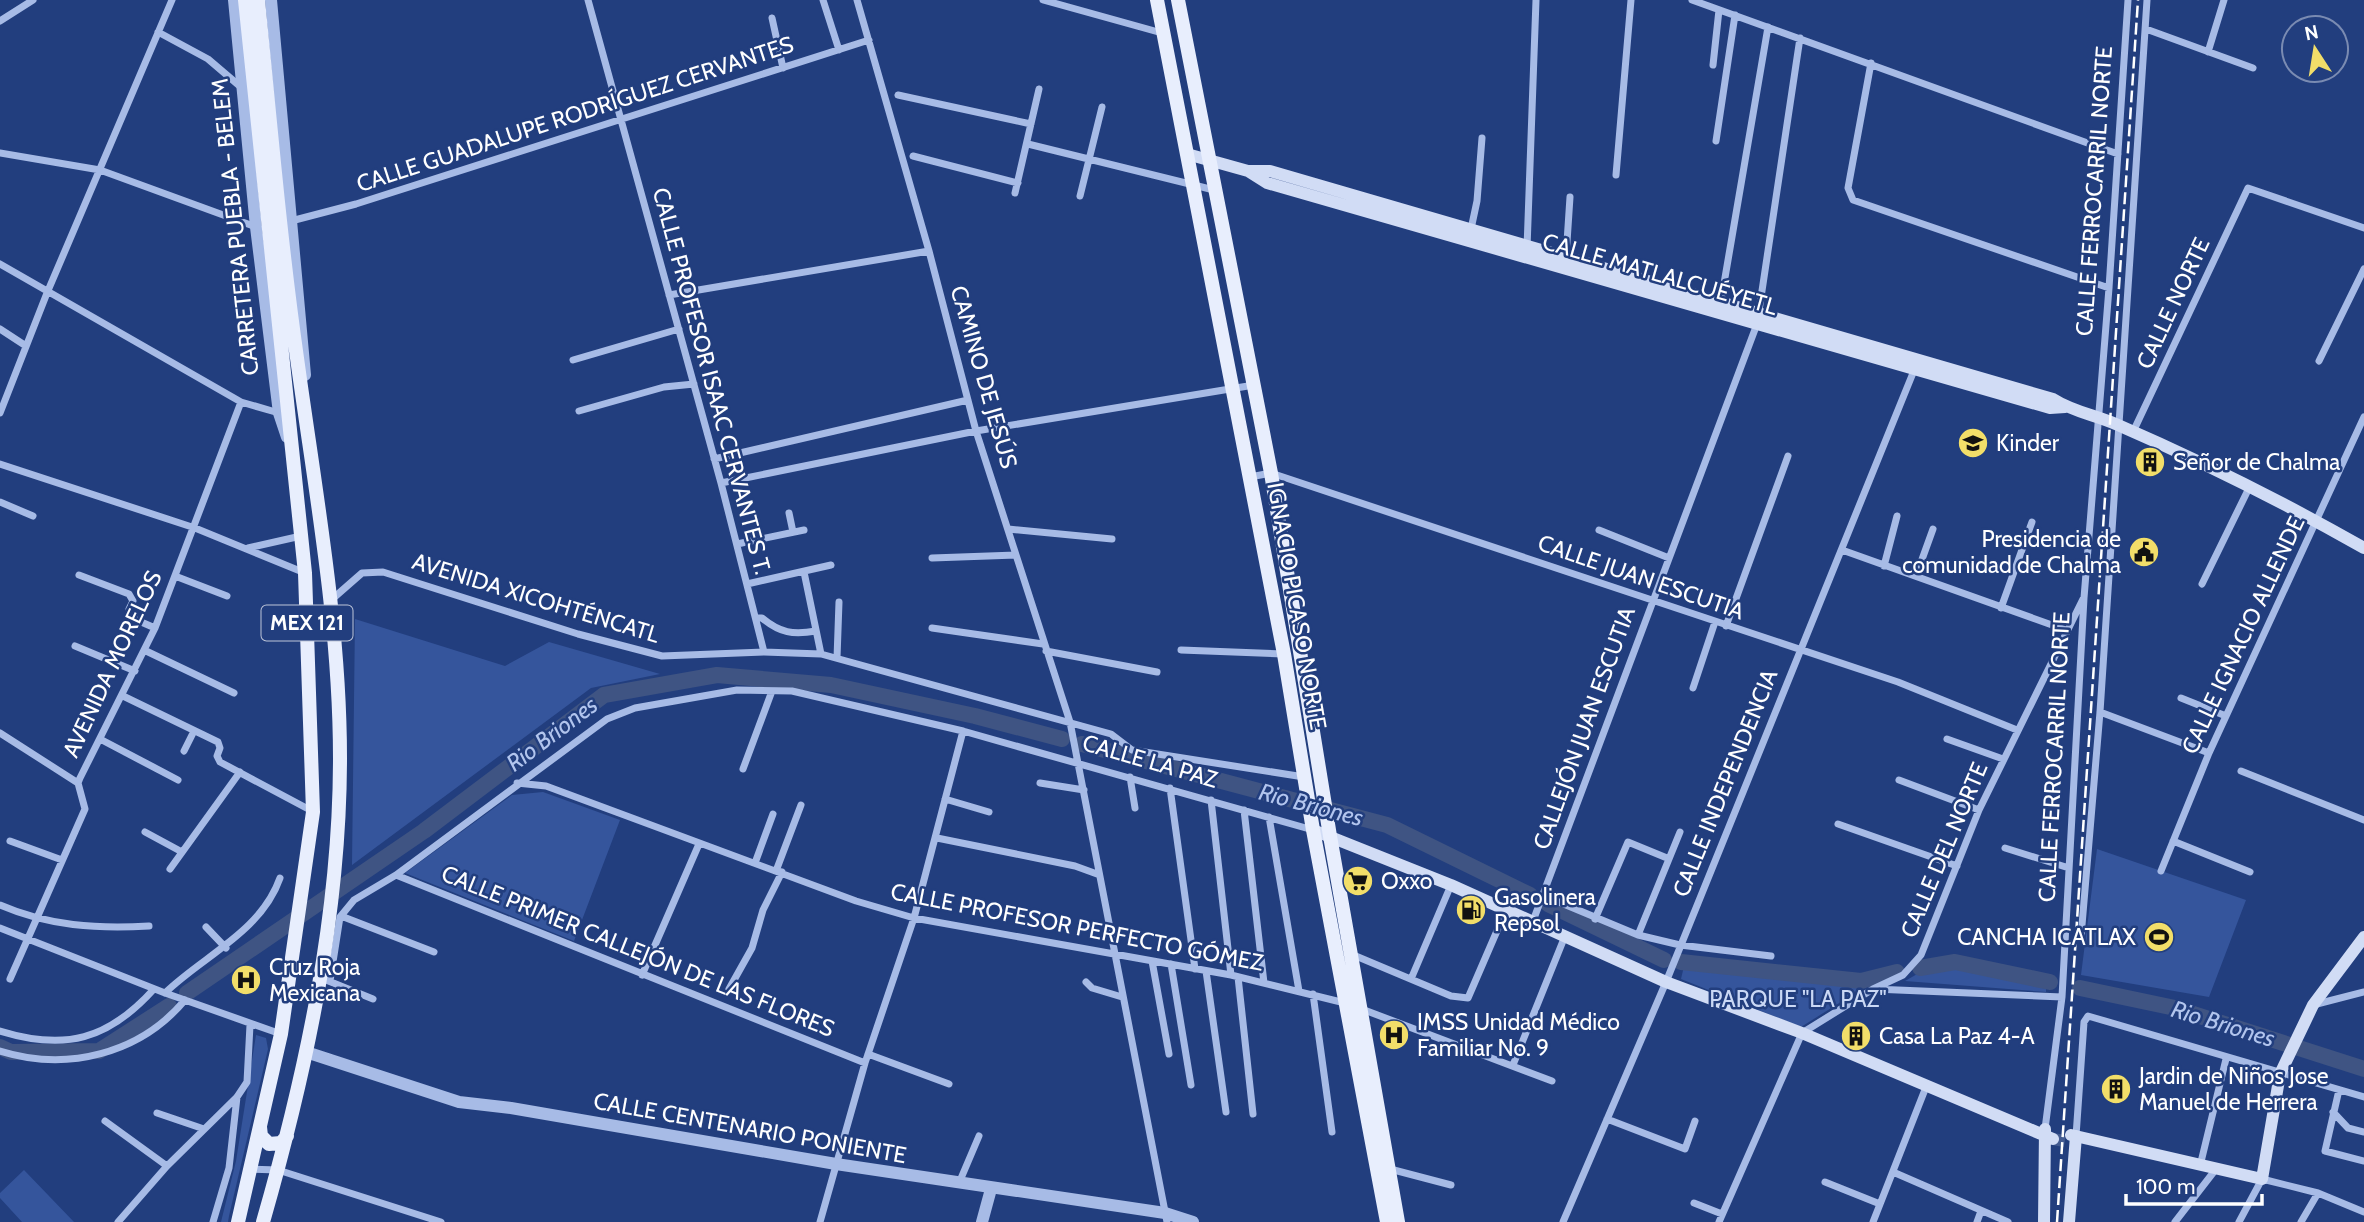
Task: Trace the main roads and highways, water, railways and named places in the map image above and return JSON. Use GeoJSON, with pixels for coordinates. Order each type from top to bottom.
{"type":"FeatureCollection","features":[{"type":"Feature","properties":{"kind":"main road","name":"CARRETERA PUEBLA - BELEM"},"geometry":{"type":"LineString","coordinates":[[245,0],[289,356],[309,439],[339,685],[340,761],[332,879],[335,915],[325,979],[263,1222]]}},
{"type":"Feature","properties":{"kind":"main road","name":"CARRETERA PUEBLA - BELEM"},"geometry":{"type":"LineString","coordinates":[[238,1222],[281,1034],[299,925],[313,812],[305,573],[290,448],[289,356],[258,0]]}},
{"type":"Feature","properties":{"kind":"main road","name":"IGNACIO PICASO NORTE"},"geometry":{"type":"LineString","coordinates":[[1157,0],[1284,653],[1312,830],[1354,1006],[1398,1222]]}},
{"type":"Feature","properties":{"kind":"main road","name":"IGNACIO PICASO NORTE"},"geometry":{"type":"LineString","coordinates":[[1178,0],[1271,473],[1351,954],[1354,1006],[1387,1222]]}},
{"type":"Feature","properties":{"kind":"main road","name":"CALLE MATLALCUÉYETL"},"geometry":{"type":"LineString","coordinates":[[1187,154],[1248,171],[1270,171],[1471,229],[1526,251],[1566,257],[1721,301],[1758,318]]}},
{"type":"Feature","properties":{"kind":"main road","name":"CALLE MATLALCUÉYETL"},"geometry":{"type":"LineString","coordinates":[[1248,171],[1267,183],[1526,251],[2053,399],[2065,407],[2133,432],[2317,521],[2364,548]]}},
{"type":"Feature","properties":{"kind":"main road","name":"CALLE LA PAZ"},"geometry":{"type":"LineString","coordinates":[[1312,830],[1451,884],[1665,982],[1802,1033],[1926,1087],[2046,1133]]}},
{"type":"Feature","properties":{"kind":"main road"},"geometry":{"type":"LineString","coordinates":[[2070,1222],[2075,1139],[2262,1179],[2280,1074],[2297,1033],[2313,1005],[2364,937]]}},
{"type":"Feature","properties":{"kind":"main road"},"geometry":{"type":"LineString","coordinates":[[260,1127],[261,1136],[269,1144],[277,1144],[287,1136]]}},
{"type":"Feature","properties":{"kind":"main road","name":"CALLE FERROCARRIL NORTE"},"geometry":{"type":"LineString","coordinates":[[2044,1222],[2046,1133]]}},
{"type":"Feature","properties":{"kind":"main road"},"geometry":{"type":"LineString","coordinates":[[249,1176],[263,1177],[272,1190]]}},
{"type":"Feature","properties":{"kind":"waterway","name":"Rio Briones"},"geometry":{"type":"LineString","coordinates":[[187,993],[424,831],[604,695],[717,675],[831,685],[975,716],[1062,739]]}},
{"type":"Feature","properties":{"kind":"waterway","name":"Rio Briones"},"geometry":{"type":"LineString","coordinates":[[1082,744],[1387,825],[1530,895]]}},
{"type":"Feature","properties":{"kind":"waterway","name":"Rio Briones"},"geometry":{"type":"LineString","coordinates":[[1548,904],[1664,960]]}},
{"type":"Feature","properties":{"kind":"waterway","name":"Rio Briones"},"geometry":{"type":"LineString","coordinates":[[1681,962],[1861,981],[1897,972]]}},
{"type":"Feature","properties":{"kind":"waterway","name":"Rio Briones"},"geometry":{"type":"LineString","coordinates":[[1920,968],[1955,962],[2050,982]]}},
{"type":"Feature","properties":{"kind":"waterway","name":"Rio Briones"},"geometry":{"type":"LineString","coordinates":[[2080,988],[2175,1008],[2364,1069]]}},
{"type":"Feature","properties":{"kind":"waterway","name":"Rio Briones"},"geometry":{"type":"LineString","coordinates":[[0,1047],[11,1052],[99,1051],[169,1006]]}},
{"type":"Feature","properties":{"kind":"tunnel"},"geometry":{"type":"LineString","coordinates":[[2053,1139],[2070,1142]]}},
{"type":"Feature","properties":{"kind":"railway"},"geometry":{"type":"LineString","coordinates":[[2057,1222],[2138,0]]}},
{"type":"Feature","properties":{"kind":"place","name":"Kinder"},"geometry":{"type":"Point","coordinates":[1973,443]}},
{"type":"Feature","properties":{"kind":"place","name":"Señor de Chalma"},"geometry":{"type":"Point","coordinates":[2150,462]}},
{"type":"Feature","properties":{"kind":"place","name":"Presidencia de comunidad de Chalma"},"geometry":{"type":"Point","coordinates":[2144,552]}},
{"type":"Feature","properties":{"kind":"place","name":"Oxxo"},"geometry":{"type":"Point","coordinates":[1358,881]}},
{"type":"Feature","properties":{"kind":"place","name":"Gasolinera Repsol"},"geometry":{"type":"Point","coordinates":[1471,910]}},
{"type":"Feature","properties":{"kind":"place","name":"CANCHA ICATLAX"},"geometry":{"type":"Point","coordinates":[2159,937]}},
{"type":"Feature","properties":{"kind":"place","name":"Cruz Roja Mexicana"},"geometry":{"type":"Point","coordinates":[246,980]}},
{"type":"Feature","properties":{"kind":"place","name":"IMSS Unidad Médico Familiar No. 9"},"geometry":{"type":"Point","coordinates":[1394,1035]}},
{"type":"Feature","properties":{"kind":"place","name":"Casa La Paz 4-A"},"geometry":{"type":"Point","coordinates":[1856,1036]}},
{"type":"Feature","properties":{"kind":"place","name":"Jardin de Niños Jose Manuel de Herrera"},"geometry":{"type":"Point","coordinates":[2116,1089]}},
{"type":"Feature","properties":{"kind":"park label","name":"PARQUE \"LA PAZ\""},"geometry":{"type":"Point","coordinates":[1798,999]}}]}
